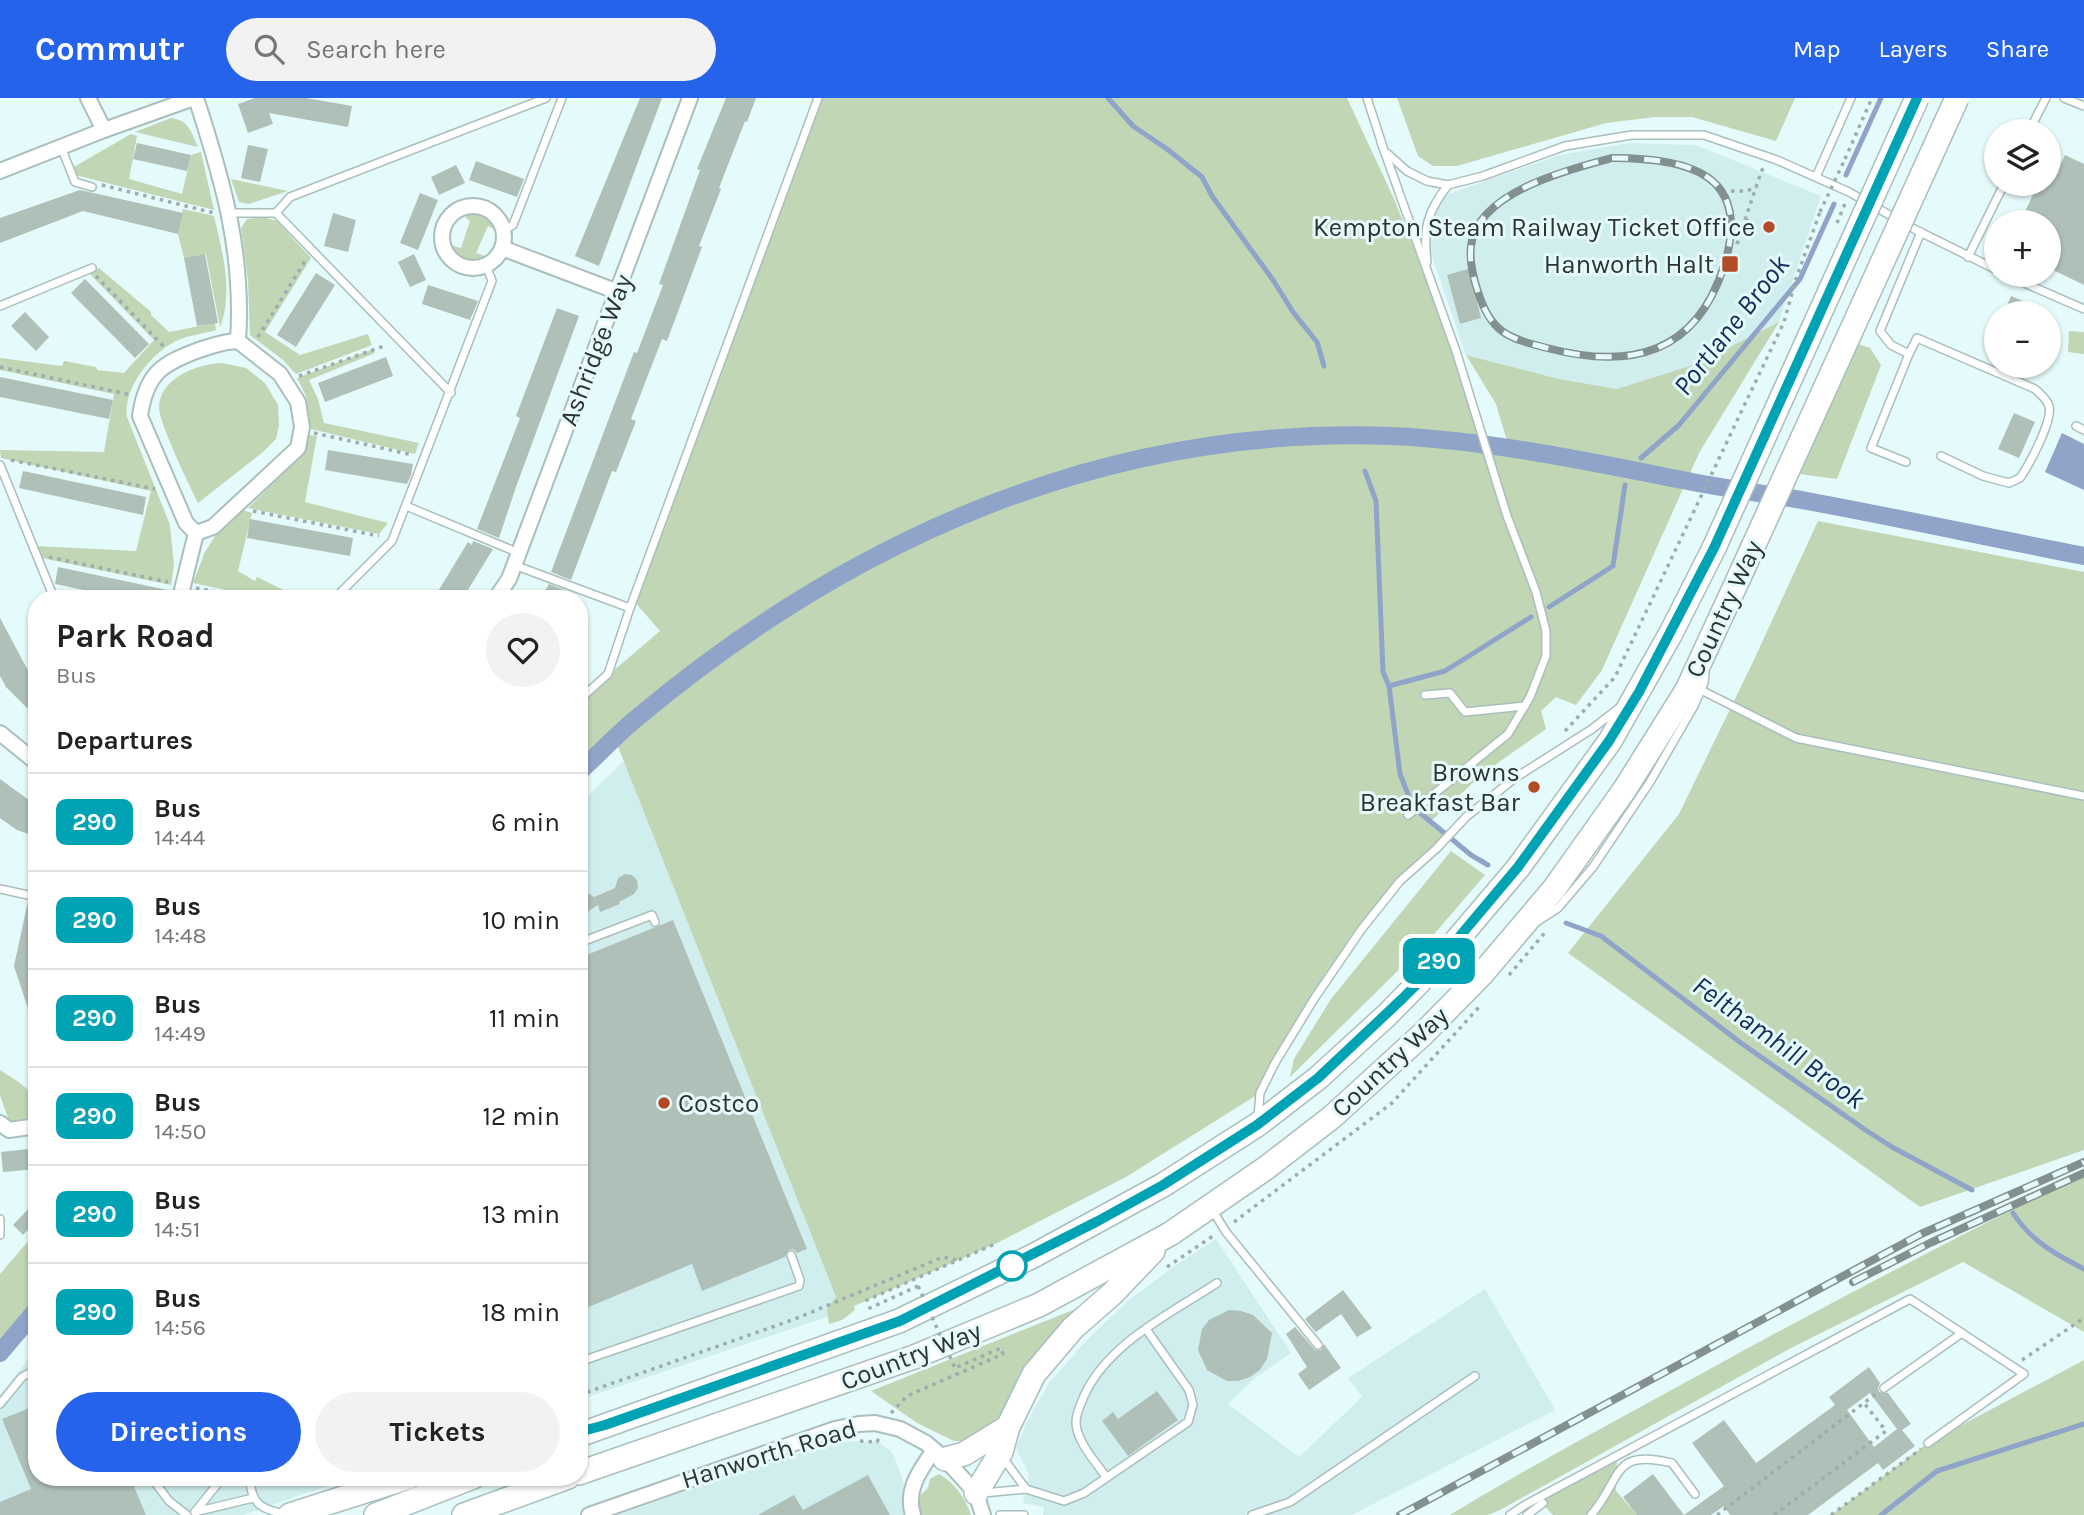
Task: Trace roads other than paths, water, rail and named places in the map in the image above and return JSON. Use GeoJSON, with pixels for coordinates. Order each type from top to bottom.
{"type":"FeatureCollection","features":[{"type":"Feature","properties":{"kind":"highway","name":"Country Way"},"geometry":{"type":"LineString","coordinates":[[588,1431],[900,1321],[1098,1221],[1163,1185],[1257,1125],[1318,1078],[1387,1015],[1434,967],[1518,867],[1609,741],[1639,692],[1714,548],[1917,98]]}},
{"type":"Feature","properties":{"kind":"highway","name":"Country Way"},"geometry":{"type":"LineString","coordinates":[[588,1470],[914,1357],[1039,1305],[1170,1234],[1266,1168],[1332,1117],[1423,1034],[1481,975],[1555,889],[1625,789],[1687,690],[1957,98]]}},
{"type":"Feature","properties":{"kind":"highway"},"geometry":{"type":"LineString","coordinates":[[979,1504],[1001,1452],[1008,1427],[1034,1374],[1073,1328],[1113,1293],[1170,1234]]}},
{"type":"Feature","properties":{"kind":"highway"},"geometry":{"type":"LineString","coordinates":[[939,1454],[964,1454],[1008,1427]]}},
{"type":"Feature","properties":{"kind":"highway"},"geometry":{"type":"LineString","coordinates":[[291,1515],[381,1486]]}},
{"type":"Feature","properties":{"kind":"highway"},"geometry":{"type":"LineString","coordinates":[[376,1515],[450,1486]]}},
{"type":"Feature","properties":{"kind":"highway"},"geometry":{"type":"LineString","coordinates":[[464,1515],[542,1486]]}},
{"type":"Feature","properties":{"kind":"highway"},"geometry":{"type":"LineString","coordinates":[[489,1515],[519,1494]]}},
{"type":"Feature","properties":{"kind":"street"},"geometry":{"type":"LineString","coordinates":[[88,98],[103,130]]}},
{"type":"Feature","properties":{"kind":"street"},"geometry":{"type":"LineString","coordinates":[[0,172],[103,130],[195,98],[218,167],[237,255],[240,302],[238,341]]}},
{"type":"Feature","properties":{"kind":"street","name":"Ashridge Way"},"geometry":{"type":"LineString","coordinates":[[501,590],[509,579],[690,98]]}},
{"type":"Feature","properties":{"kind":"street"},"geometry":{"type":"LineString","coordinates":[[474,207],[492,214],[503,230],[502,248],[493,261],[486,265],[466,267],[457,264],[444,248],[443,228],[455,212],[474,207]]}},
{"type":"Feature","properties":{"kind":"street"},"geometry":{"type":"LineString","coordinates":[[502,248],[618,292]]}},
{"type":"Feature","properties":{"kind":"street"},"geometry":{"type":"LineString","coordinates":[[227,341],[238,341],[280,374],[298,402],[302,432],[299,448],[213,527],[196,533],[187,523],[170,488],[140,416],[143,397],[152,379],[169,362],[227,341]]}},
{"type":"Feature","properties":{"kind":"street"},"geometry":{"type":"LineString","coordinates":[[182,590],[196,533]]}},
{"type":"Feature","properties":{"kind":"street"},"geometry":{"type":"LineString","coordinates":[[0,733],[28,756]]}},
{"type":"Feature","properties":{"kind":"street"},"geometry":{"type":"LineString","coordinates":[[1,1126],[9,1130],[28,1127]]}},
{"type":"Feature","properties":{"kind":"street","name":"Hanworth Road"},"geometry":{"type":"LineString","coordinates":[[589,1515],[802,1440],[859,1424],[875,1423],[900,1429],[926,1443],[939,1454],[979,1504]]}},
{"type":"Feature","properties":{"kind":"street"},"geometry":{"type":"LineString","coordinates":[[912,1515],[912,1487],[918,1472],[939,1454]]}},
{"type":"Feature","properties":{"kind":"lane"},"geometry":{"type":"LineString","coordinates":[[229,215],[276,213],[290,197],[546,98]]}},
{"type":"Feature","properties":{"kind":"lane"},"geometry":{"type":"LineString","coordinates":[[503,230],[513,225],[562,98]]}},
{"type":"Feature","properties":{"kind":"lane"},"geometry":{"type":"LineString","coordinates":[[588,692],[608,674],[818,98]]}},
{"type":"Feature","properties":{"kind":"lane"},"geometry":{"type":"LineString","coordinates":[[1367,98],[1456,351],[1507,516],[1536,592],[1546,631],[1546,656],[1525,706],[1508,734],[1408,815]]}},
{"type":"Feature","properties":{"kind":"lane"},"geometry":{"type":"LineString","coordinates":[[1816,177],[1851,98]]}},
{"type":"Feature","properties":{"kind":"lane"},"geometry":{"type":"LineString","coordinates":[[2035,119],[2046,98]]}},
{"type":"Feature","properties":{"kind":"lane"},"geometry":{"type":"LineString","coordinates":[[2064,98],[2084,106]]}},
{"type":"Feature","properties":{"kind":"lane"},"geometry":{"type":"LineString","coordinates":[[1381,142],[1391,159],[1407,171],[1427,181],[1448,185],[1483,176],[1565,146],[1632,135],[1704,135],[1777,160],[1849,192],[1984,264]]}},
{"type":"Feature","properties":{"kind":"lane"},"geometry":{"type":"LineString","coordinates":[[61,147],[75,182],[92,187]]}},
{"type":"Feature","properties":{"kind":"lane"},"geometry":{"type":"LineString","coordinates":[[1429,278],[1426,224],[1434,204],[1448,185]]}},
{"type":"Feature","properties":{"kind":"lane"},"geometry":{"type":"LineString","coordinates":[[1968,257],[1998,196]]}},
{"type":"Feature","properties":{"kind":"lane"},"geometry":{"type":"LineString","coordinates":[[276,213],[450,393]]}},
{"type":"Feature","properties":{"kind":"lane"},"geometry":{"type":"LineString","coordinates":[[1909,354],[1891,345],[1880,331],[1921,232]]}},
{"type":"Feature","properties":{"kind":"lane"},"geometry":{"type":"LineString","coordinates":[[343,590],[393,539],[492,281],[486,265]]}},
{"type":"Feature","properties":{"kind":"lane"},"geometry":{"type":"LineString","coordinates":[[0,306],[91,269]]}},
{"type":"Feature","properties":{"kind":"lane"},"geometry":{"type":"LineString","coordinates":[[2034,287],[2084,309]]}},
{"type":"Feature","properties":{"kind":"lane"},"geometry":{"type":"LineString","coordinates":[[1906,462],[1871,448],[1917,338],[2035,389],[2048,402],[2050,410],[2048,422],[2020,478],[2009,483],[1983,476],[1941,456]]}},
{"type":"Feature","properties":{"kind":"lane"},"geometry":{"type":"LineString","coordinates":[[2076,426],[2084,430]]}},
{"type":"Feature","properties":{"kind":"lane"},"geometry":{"type":"LineString","coordinates":[[0,465],[3,480],[51,590]]}},
{"type":"Feature","properties":{"kind":"lane"},"geometry":{"type":"LineString","coordinates":[[406,506],[516,559],[630,608]]}},
{"type":"Feature","properties":{"kind":"lane"},"geometry":{"type":"LineString","coordinates":[[1518,933],[1558,908],[1592,867],[1650,782],[1701,690],[1708,644]]}},
{"type":"Feature","properties":{"kind":"lane"},"geometry":{"type":"LineString","coordinates":[[1701,690],[1796,738],[2084,796]]}},
{"type":"Feature","properties":{"kind":"lane"},"geometry":{"type":"LineString","coordinates":[[1257,1125],[1260,1093],[1275,1063],[1314,999],[1361,930],[1392,891],[1466,817],[1516,778],[1592,729],[1639,692]]}},
{"type":"Feature","properties":{"kind":"lane"},"geometry":{"type":"LineString","coordinates":[[1425,695],[1450,693],[1465,712],[1525,706]]}},
{"type":"Feature","properties":{"kind":"lane"},"geometry":{"type":"LineString","coordinates":[[0,889],[28,895]]}},
{"type":"Feature","properties":{"kind":"lane"},"geometry":{"type":"LineString","coordinates":[[588,940],[652,915],[655,922]]}},
{"type":"Feature","properties":{"kind":"lane"},"geometry":{"type":"LineString","coordinates":[[1210,1206],[1226,1232],[1318,1345]]}},
{"type":"Feature","properties":{"kind":"lane"},"geometry":{"type":"LineString","coordinates":[[0,1219],[0,1235]]}},
{"type":"Feature","properties":{"kind":"lane"},"geometry":{"type":"LineString","coordinates":[[588,1359],[799,1286],[800,1280],[791,1255]]}},
{"type":"Feature","properties":{"kind":"lane"},"geometry":{"type":"LineString","coordinates":[[1106,1478],[1078,1434],[1076,1420],[1091,1381],[1110,1357],[1146,1329],[1217,1283]]}},
{"type":"Feature","properties":{"kind":"lane"},"geometry":{"type":"LineString","coordinates":[[1510,1515],[1910,1299],[2024,1374],[1928,1443]]}},
{"type":"Feature","properties":{"kind":"lane"},"geometry":{"type":"LineString","coordinates":[[1001,1452],[1006,1464],[1026,1489],[1064,1501],[1084,1493],[1188,1422],[1192,1413],[1189,1390],[1146,1329]]}},
{"type":"Feature","properties":{"kind":"lane"},"geometry":{"type":"LineString","coordinates":[[1884,1388],[1962,1333]]}},
{"type":"Feature","properties":{"kind":"lane"},"geometry":{"type":"LineString","coordinates":[[0,1404],[22,1377],[28,1374]]}},
{"type":"Feature","properties":{"kind":"lane"},"geometry":{"type":"LineString","coordinates":[[1252,1515],[1290,1502],[1475,1376]]}},
{"type":"Feature","properties":{"kind":"lane"},"geometry":{"type":"LineString","coordinates":[[1643,1443],[1649,1457]]}},
{"type":"Feature","properties":{"kind":"lane"},"geometry":{"type":"LineString","coordinates":[[1617,1456],[1617,1473]]}},
{"type":"Feature","properties":{"kind":"lane"},"geometry":{"type":"LineString","coordinates":[[1591,1515],[1610,1490],[1623,1465],[1649,1457],[1672,1463],[1695,1494]]}},
{"type":"Feature","properties":{"kind":"lane"},"geometry":{"type":"LineString","coordinates":[[158,1486],[169,1501],[187,1515]]}},
{"type":"Feature","properties":{"kind":"lane"},"geometry":{"type":"LineString","coordinates":[[194,1513],[216,1486]]}},
{"type":"Feature","properties":{"kind":"lane"},"geometry":{"type":"LineString","coordinates":[[251,1486],[253,1498],[267,1511],[291,1515]]}},
{"type":"Feature","properties":{"kind":"lane"},"geometry":{"type":"LineString","coordinates":[[979,1504],[1026,1489]]}},
{"type":"Feature","properties":{"kind":"lane"},"geometry":{"type":"LineString","coordinates":[[194,1513],[253,1498]]}},
{"type":"Feature","properties":{"kind":"lane"},"geometry":{"type":"LineString","coordinates":[[1527,1515],[1543,1503]]}},
{"type":"Feature","properties":{"kind":"lane"},"geometry":{"type":"LineString","coordinates":[[1000,1515],[1024,1515]]}},
{"type":"Feature","properties":{"kind":"water"},"geometry":{"type":"Polygon","coordinates":[[[2062,433],[2084,444],[2084,490],[2045,472],[2062,433]]]}},
{"type":"Feature","properties":{"kind":"waterway","name":"Felthamhill Brook"},"geometry":{"type":"LineString","coordinates":[[1108,98],[1133,126],[1202,177],[1212,196],[1317,342],[1324,366]]}},
{"type":"Feature","properties":{"kind":"waterway","name":"Portlane Brook"},"geometry":{"type":"LineString","coordinates":[[1846,175],[1881,98]]}},
{"type":"Feature","properties":{"kind":"waterway","name":"Portlane Brook"},"geometry":{"type":"LineString","coordinates":[[1641,458],[1679,425],[1800,279],[1834,204]]}},
{"type":"Feature","properties":{"kind":"waterway"},"geometry":{"type":"LineString","coordinates":[[588,764],[630,724],[720,653],[806,596],[896,546],[989,505],[1085,473],[1184,450],[1287,438],[1392,436],[1470,443],[1548,454],[1807,501],[2084,556]]}},
{"type":"Feature","properties":{"kind":"waterway","name":"Felthamhill Brook"},"geometry":{"type":"LineString","coordinates":[[1365,471],[1376,501],[1383,672],[1389,686],[1400,774],[1413,807],[1471,855],[1488,865]]}},
{"type":"Feature","properties":{"kind":"waterway","name":"Portlane Brook"},"geometry":{"type":"LineString","coordinates":[[1549,607],[1613,566],[1625,485]]}},
{"type":"Feature","properties":{"kind":"waterway","name":"Portlane Brook"},"geometry":{"type":"LineString","coordinates":[[1389,686],[1445,671],[1531,617]]}},
{"type":"Feature","properties":{"kind":"waterway","name":"Felthamhill Brook"},"geometry":{"type":"LineString","coordinates":[[1566,923],[1601,936],[1741,1043],[1867,1131],[1972,1190]]}},
{"type":"Feature","properties":{"kind":"waterway","name":"Felthamhill Brook"},"geometry":{"type":"LineString","coordinates":[[2013,1213],[2036,1239],[2084,1269]]}},
{"type":"Feature","properties":{"kind":"waterway"},"geometry":{"type":"LineString","coordinates":[[0,1353],[28,1320]]}},
{"type":"Feature","properties":{"kind":"waterway"},"geometry":{"type":"LineString","coordinates":[[1881,1515],[1937,1471],[2084,1424]]}},
{"type":"Feature","properties":{"kind":"railway"},"geometry":{"type":"LineString","coordinates":[[1612,158],[1666,162],[1688,168],[1707,177],[1721,191],[1729,210],[1731,235],[1724,266],[1712,296],[1696,319],[1678,336],[1656,348],[1633,355],[1606,357],[1578,354],[1511,337],[1489,317],[1478,292],[1471,258],[1471,246],[1477,227],[1490,211],[1507,197],[1528,186],[1551,176],[1612,158]]}},
{"type":"Feature","properties":{"kind":"railway"},"geometry":{"type":"LineString","coordinates":[[1400,1515],[1921,1234],[2084,1162]]}},
{"type":"Feature","properties":{"kind":"railway"},"geometry":{"type":"LineString","coordinates":[[1853,1282],[1930,1243],[2084,1173]]}},
{"type":"Feature","properties":{"kind":"place","name":"Kempton Steam Railway Ticket Office"},"geometry":{"type":"Point","coordinates":[1769,227]}},
{"type":"Feature","properties":{"kind":"place","name":"Hanworth Halt"},"geometry":{"type":"Point","coordinates":[1730,264]}},
{"type":"Feature","properties":{"kind":"place","name":"Browns Breakfast Bar"},"geometry":{"type":"Point","coordinates":[1534,787]}},
{"type":"Feature","properties":{"kind":"place","name":"Costco"},"geometry":{"type":"Point","coordinates":[664,1103]}}]}
